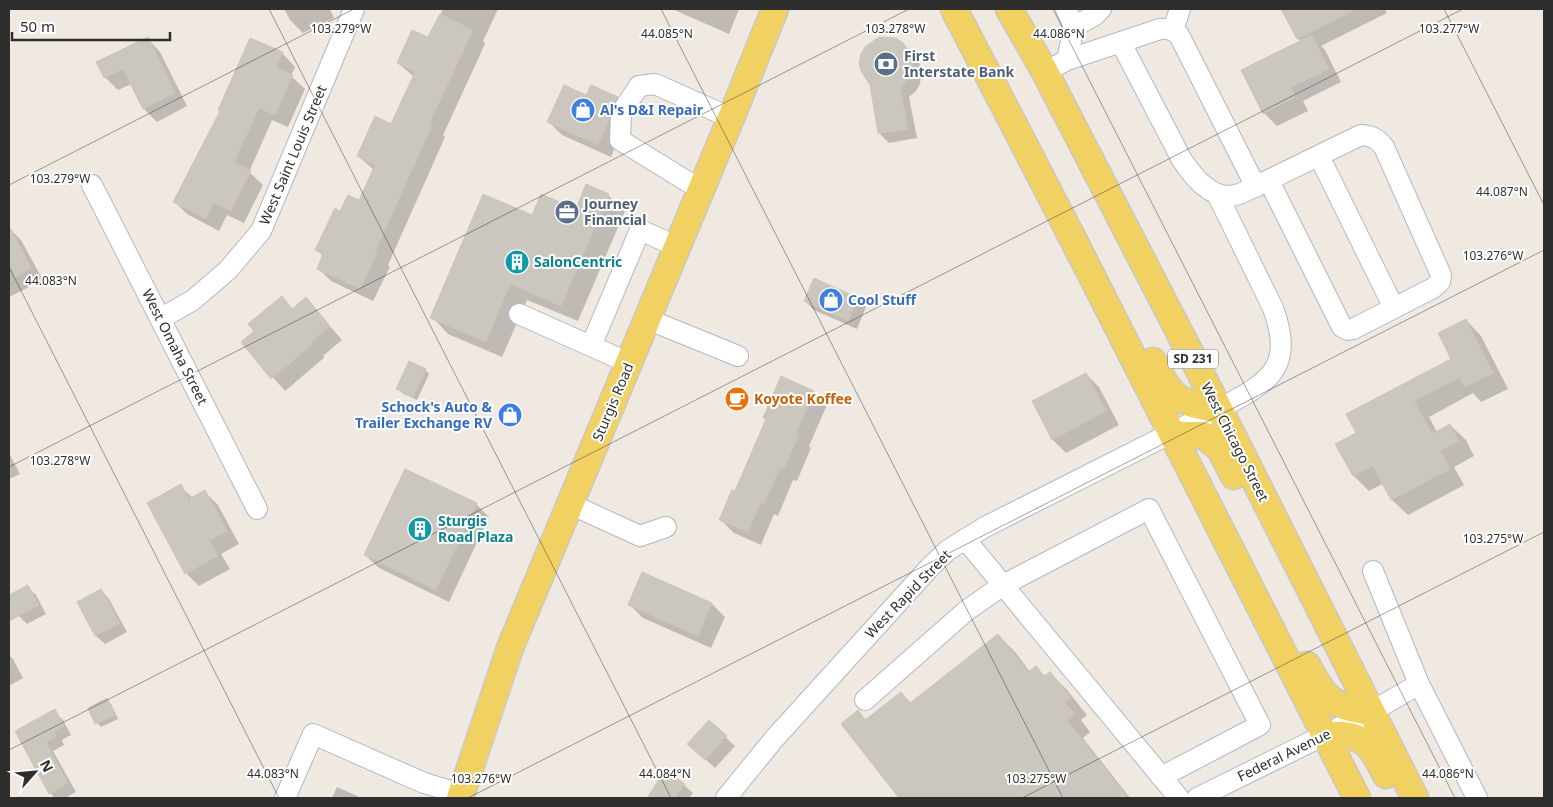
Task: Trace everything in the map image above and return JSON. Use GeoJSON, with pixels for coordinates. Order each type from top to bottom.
{"type":"FeatureCollection","features":[{"type":"Feature","properties":{"kind":"main road","name":"Sturgis Road"},"geometry":{"type":"LineString","coordinates":[[461,796],[510,648],[732,118],[775,9]]}},
{"type":"Feature","properties":{"kind":"main road"},"geometry":{"type":"LineString","coordinates":[[954,9],[1357,798]]}},
{"type":"Feature","properties":{"kind":"main road","name":"West Chicago Street"},"geometry":{"type":"LineString","coordinates":[[1009,9],[1056,66],[1219,409],[1415,798]]}},
{"type":"Feature","properties":{"kind":"main road"},"geometry":{"type":"LineString","coordinates":[[1074,242],[1123,306],[1165,383],[1176,397],[1196,406],[1219,409]]}},
{"type":"Feature","properties":{"kind":"main road"},"geometry":{"type":"LineString","coordinates":[[1172,433],[1204,435],[1220,449],[1271,548],[1314,598]]}},
{"type":"Feature","properties":{"kind":"main road"},"geometry":{"type":"LineString","coordinates":[[1243,574],[1273,600],[1313,678],[1325,695],[1347,708],[1372,712]]}},
{"type":"Feature","properties":{"kind":"main road"},"geometry":{"type":"LineString","coordinates":[[1325,735],[1344,734],[1363,740],[1377,757],[1397,798]]}},
{"type":"Feature","properties":{"kind":"street","name":"West Saint Louis Street"},"geometry":{"type":"LineString","coordinates":[[160,318],[193,300],[228,270],[261,231],[354,9]]}},
{"type":"Feature","properties":{"kind":"street"},"geometry":{"type":"LineString","coordinates":[[1056,66],[1070,18],[1095,15],[1101,9]]}},
{"type":"Feature","properties":{"kind":"street"},"geometry":{"type":"LineString","coordinates":[[1173,30],[1180,9]]}},
{"type":"Feature","properties":{"kind":"street"},"geometry":{"type":"LineString","coordinates":[[1056,66],[1160,29],[1167,28],[1173,30],[1179,35],[1262,184],[1342,327],[1348,330],[1353,329],[1433,288],[1440,282],[1441,275],[1384,147],[1378,139],[1361,135],[1262,184],[1230,196],[1217,194],[1193,175],[1182,160],[1121,43]]}},
{"type":"Feature","properties":{"kind":"street"},"geometry":{"type":"LineString","coordinates":[[701,190],[620,140],[620,113],[639,86],[655,84],[732,118]]}},
{"type":"Feature","properties":{"kind":"street"},"geometry":{"type":"LineString","coordinates":[[1319,156],[1394,308]]}},
{"type":"Feature","properties":{"kind":"street","name":"West Omaha Street"},"geometry":{"type":"LineString","coordinates":[[92,185],[257,509]]}},
{"type":"Feature","properties":{"kind":"street","name":"West Rapid Street"},"geometry":{"type":"LineString","coordinates":[[726,798],[774,739],[931,566],[965,539],[1219,409],[1247,394],[1266,380],[1280,358],[1282,343],[1280,327],[1273,308],[1217,194]]}},
{"type":"Feature","properties":{"kind":"street"},"geometry":{"type":"LineString","coordinates":[[590,346],[640,230],[678,247]]}},
{"type":"Feature","properties":{"kind":"street"},"geometry":{"type":"LineString","coordinates":[[519,314],[629,363]]}},
{"type":"Feature","properties":{"kind":"street"},"geometry":{"type":"LineString","coordinates":[[647,319],[738,356]]}},
{"type":"Feature","properties":{"kind":"street"},"geometry":{"type":"LineString","coordinates":[[570,504],[640,536],[666,527]]}},
{"type":"Feature","properties":{"kind":"street"},"geometry":{"type":"LineString","coordinates":[[865,700],[966,612],[1003,585],[1149,509],[1260,725],[1161,777]]}},
{"type":"Feature","properties":{"kind":"street"},"geometry":{"type":"LineString","coordinates":[[965,539],[1179,798]]}},
{"type":"Feature","properties":{"kind":"street"},"geometry":{"type":"LineString","coordinates":[[1373,571],[1418,684],[1477,798]]}},
{"type":"Feature","properties":{"kind":"street","name":"Federal Avenue"},"geometry":{"type":"LineString","coordinates":[[1197,798],[1372,712],[1418,684]]}},
{"type":"Feature","properties":{"kind":"street"},"geometry":{"type":"LineString","coordinates":[[285,798],[314,734],[421,791],[461,796]]}},
{"type":"Feature","properties":{"kind":"building"},"geometry":{"type":"Polygon","coordinates":[[[1281,9],[1357,9],[1297,39],[1281,9]]]}},
{"type":"Feature","properties":{"kind":"building"},"geometry":{"type":"Polygon","coordinates":[[[440,14],[473,30],[430,122],[433,123],[360,289],[317,269],[323,254],[315,250],[335,208],[340,211],[348,195],[359,200],[375,165],[357,156],[375,116],[391,124],[415,72],[397,63],[412,30],[428,37],[440,14]]]}},
{"type":"Feature","properties":{"kind":"building"},"geometry":{"type":"Polygon","coordinates":[[[1312,35],[1329,69],[1291,87],[1296,97],[1263,114],[1241,70],[1312,35]]]}},
{"type":"Feature","properties":{"kind":"building"},"geometry":{"type":"Polygon","coordinates":[[[148,37],[175,93],[143,109],[123,69],[104,78],[96,62],[148,37]]]}},
{"type":"Feature","properties":{"kind":"building","name":"First Interstate Bank"},"geometry":{"type":"Polygon","coordinates":[[[879,37],[896,38],[903,43],[913,57],[911,74],[900,87],[908,129],[878,133],[870,85],[861,71],[859,63],[865,47],[879,37]]]}},
{"type":"Feature","properties":{"kind":"building"},"geometry":{"type":"Polygon","coordinates":[[[250,38],[283,52],[276,67],[293,75],[275,115],[259,108],[234,162],[251,171],[231,211],[214,203],[206,219],[173,202],[220,111],[218,110],[250,38]]]}},
{"type":"Feature","properties":{"kind":"building","name":"Al's D&I Repair"},"geometry":{"type":"Polygon","coordinates":[[[564,85],[586,95],[591,85],[618,97],[611,107],[609,119],[598,145],[547,122],[564,85]]]}},
{"type":"Feature","properties":{"kind":"building","name":"SalonCentric"},"geometry":{"type":"Polygon","coordinates":[[[586,184],[609,194],[561,306],[510,284],[486,342],[430,318],[483,194],[532,215],[541,194],[576,209],[586,184]]]}},
{"type":"Feature","properties":{"kind":"building"},"geometry":{"type":"Polygon","coordinates":[[[9,226],[31,268],[16,277],[9,264],[9,226]]]}},
{"type":"Feature","properties":{"kind":"building","name":"Cool Stuff"},"geometry":{"type":"Polygon","coordinates":[[[814,278],[858,298],[848,321],[804,301],[814,278]]]}},
{"type":"Feature","properties":{"kind":"building"},"geometry":{"type":"Polygon","coordinates":[[[282,296],[292,309],[306,297],[330,326],[311,342],[313,344],[271,379],[241,342],[254,331],[248,324],[282,296]]]}},
{"type":"Feature","properties":{"kind":"building"},"geometry":{"type":"Polygon","coordinates":[[[1466,319],[1493,373],[1465,387],[1460,377],[1414,401],[1432,434],[1450,424],[1459,441],[1440,451],[1450,469],[1391,500],[1373,466],[1353,476],[1335,444],[1356,433],[1346,414],[1451,359],[1438,333],[1466,319]]]}},
{"type":"Feature","properties":{"kind":"building"},"geometry":{"type":"Polygon","coordinates":[[[409,361],[426,369],[413,397],[396,389],[409,361]]]}},
{"type":"Feature","properties":{"kind":"building"},"geometry":{"type":"Polygon","coordinates":[[[1086,373],[1106,411],[1052,440],[1032,401],[1086,373]]]}},
{"type":"Feature","properties":{"kind":"building"},"geometry":{"type":"Polygon","coordinates":[[[781,376],[814,391],[796,433],[799,434],[784,469],[780,468],[764,504],[761,502],[748,532],[719,520],[732,490],[735,491],[766,419],[763,418],[781,376]]]}},
{"type":"Feature","properties":{"kind":"building","name":"Sturgis Road Plaza"},"geometry":{"type":"Polygon","coordinates":[[[405,469],[477,503],[436,590],[364,555],[405,469]]]}},
{"type":"Feature","properties":{"kind":"building"},"geometry":{"type":"Polygon","coordinates":[[[181,484],[189,499],[205,490],[227,531],[209,541],[218,556],[185,574],[147,503],[181,484]]]}},
{"type":"Feature","properties":{"kind":"building"},"geometry":{"type":"Polygon","coordinates":[[[642,572],[712,603],[698,636],[628,605],[642,572]]]}},
{"type":"Feature","properties":{"kind":"building"},"geometry":{"type":"Polygon","coordinates":[[[28,585],[39,605],[9,621],[9,595],[28,585]]]}},
{"type":"Feature","properties":{"kind":"building"},"geometry":{"type":"Polygon","coordinates":[[[101,589],[120,623],[95,636],[77,602],[101,589]]]}},
{"type":"Feature","properties":{"kind":"building"},"geometry":{"type":"Polygon","coordinates":[[[998,634],[1028,672],[1036,666],[1044,676],[1050,672],[1071,698],[1065,703],[1074,714],[1067,720],[1128,798],[899,798],[841,724],[858,710],[865,720],[901,692],[910,703],[998,634]]]}},
{"type":"Feature","properties":{"kind":"building"},"geometry":{"type":"Polygon","coordinates":[[[107,698],[115,715],[95,724],[88,708],[107,698]]]}},
{"type":"Feature","properties":{"kind":"building"},"geometry":{"type":"Polygon","coordinates":[[[55,709],[64,726],[54,731],[56,736],[46,742],[68,783],[49,794],[15,731],[55,709]]]}},
{"type":"Feature","properties":{"kind":"building"},"geometry":{"type":"Polygon","coordinates":[[[709,720],[727,736],[705,760],[687,744],[709,720]]]}},
{"type":"Feature","properties":{"kind":"building"},"geometry":{"type":"Polygon","coordinates":[[[665,770],[685,784],[675,798],[647,798],[665,770]]]}},
{"type":"Feature","properties":{"kind":"place","name":"First Interstate Bank"},"geometry":{"type":"Point","coordinates":[886,64]}},
{"type":"Feature","properties":{"kind":"place","name":"Al's D&I Repair"},"geometry":{"type":"Point","coordinates":[583,110]}},
{"type":"Feature","properties":{"kind":"place","name":"Journey Financial"},"geometry":{"type":"Point","coordinates":[567,212]}},
{"type":"Feature","properties":{"kind":"place","name":"SalonCentric"},"geometry":{"type":"Point","coordinates":[517,262]}},
{"type":"Feature","properties":{"kind":"place","name":"Cool Stuff"},"geometry":{"type":"Point","coordinates":[831,300]}},
{"type":"Feature","properties":{"kind":"place","name":"Koyote Koffee"},"geometry":{"type":"Point","coordinates":[737,399]}},
{"type":"Feature","properties":{"kind":"place","name":"Schock's Auto & Trailer Exchange RV"},"geometry":{"type":"Point","coordinates":[510,415]}},
{"type":"Feature","properties":{"kind":"place","name":"Sturgis Road Plaza"},"geometry":{"type":"Point","coordinates":[420,529]}}]}
